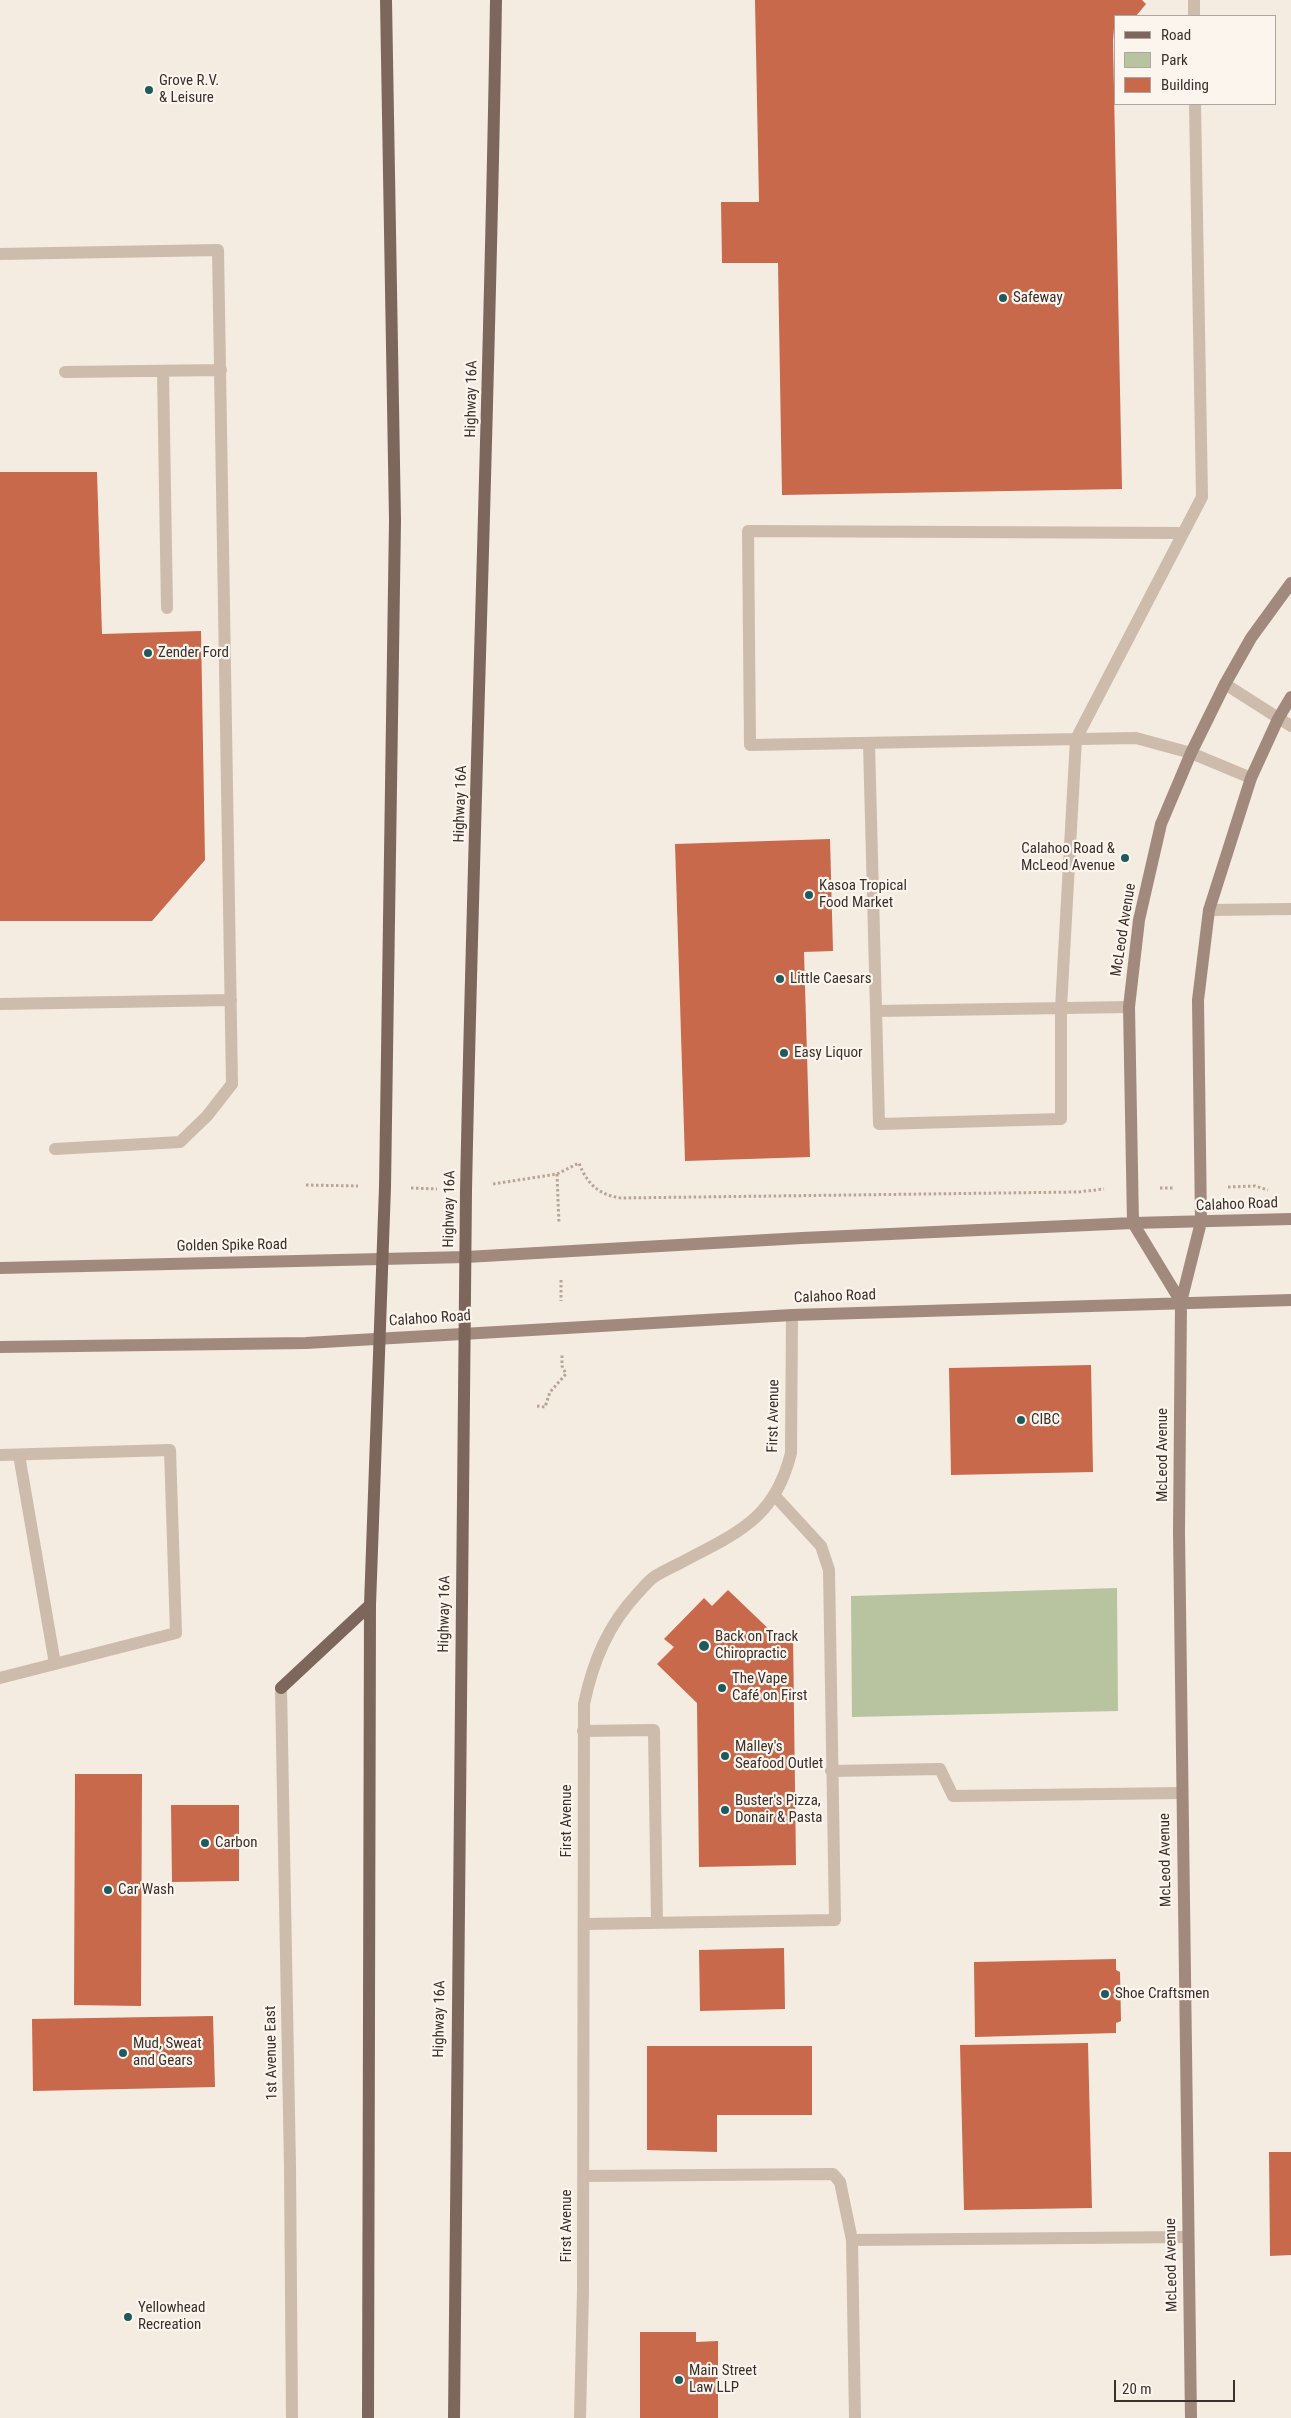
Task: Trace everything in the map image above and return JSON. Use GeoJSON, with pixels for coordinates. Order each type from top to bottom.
{"type":"FeatureCollection","features":[{"type":"Feature","properties":{"kind":"main road"},"geometry":{"type":"LineString","coordinates":[[368,2418],[370,1605],[385,1187],[395,520],[386,0]]}},
{"type":"Feature","properties":{"kind":"main road","name":"Highway 16A"},"geometry":{"type":"LineString","coordinates":[[454,2418],[466,1188],[486,510],[496,0]]}},
{"type":"Feature","properties":{"kind":"main road","name":"McLeod Avenue"},"geometry":{"type":"LineString","coordinates":[[1180,1302],[1132,1223],[1129,1007],[1139,920],[1161,824],[1190,754],[1225,684],[1251,638],[1291,584]]}},
{"type":"Feature","properties":{"kind":"main road","name":"McLeod Avenue"},"geometry":{"type":"LineString","coordinates":[[1191,2418],[1179,1532],[1180,1302],[1201,1222],[1198,1000],[1210,910],[1251,778],[1278,718],[1291,697]]}},
{"type":"Feature","properties":{"kind":"main road","name":"Calahoo Road"},"geometry":{"type":"LineString","coordinates":[[466,1257],[812,1237],[1132,1223],[1291,1219]]}},
{"type":"Feature","properties":{"kind":"main road","name":"Golden Spike Road"},"geometry":{"type":"LineString","coordinates":[[0,1268],[466,1257]]}},
{"type":"Feature","properties":{"kind":"main road","name":"Calahoo Road"},"geometry":{"type":"LineString","coordinates":[[380,1338],[562,1326],[792,1315],[1291,1300]]}},
{"type":"Feature","properties":{"kind":"main road"},"geometry":{"type":"LineString","coordinates":[[0,1347],[306,1343],[380,1338]]}},
{"type":"Feature","properties":{"kind":"main road"},"geometry":{"type":"LineString","coordinates":[[281,1688],[370,1605]]}},
{"type":"Feature","properties":{"kind":"street"},"geometry":{"type":"LineString","coordinates":[[1194,0],[1194,15]]}},
{"type":"Feature","properties":{"kind":"street"},"geometry":{"type":"LineString","coordinates":[[870,743],[880,1124],[1061,1119],[1061,1008],[1076,739],[1202,497],[1195,105]]}},
{"type":"Feature","properties":{"kind":"street"},"geometry":{"type":"LineString","coordinates":[[0,254],[218,250],[232,1084],[207,1116],[180,1142],[55,1149]]}},
{"type":"Feature","properties":{"kind":"street"},"geometry":{"type":"LineString","coordinates":[[64,372],[220,370]]}},
{"type":"Feature","properties":{"kind":"street"},"geometry":{"type":"LineString","coordinates":[[163,371],[167,608]]}},
{"type":"Feature","properties":{"kind":"street"},"geometry":{"type":"LineString","coordinates":[[1183,533],[748,531],[750,745],[1136,738],[1190,754],[1251,778]]}},
{"type":"Feature","properties":{"kind":"street"},"geometry":{"type":"LineString","coordinates":[[1225,684],[1291,726]]}},
{"type":"Feature","properties":{"kind":"street"},"geometry":{"type":"LineString","coordinates":[[1210,910],[1291,909]]}},
{"type":"Feature","properties":{"kind":"street"},"geometry":{"type":"LineString","coordinates":[[0,1004],[231,1000]]}},
{"type":"Feature","properties":{"kind":"street"},"geometry":{"type":"LineString","coordinates":[[876,1011],[1129,1007]]}},
{"type":"Feature","properties":{"kind":"street","name":"First Avenue"},"geometry":{"type":"LineString","coordinates":[[580,2418],[584,2176],[584,1704],[589,1678],[600,1646],[617,1616],[654,1577],[743,1529],[761,1513],[775,1496],[786,1475],[791,1453],[792,1315]]}},
{"type":"Feature","properties":{"kind":"street"},"geometry":{"type":"LineString","coordinates":[[0,1455],[170,1450],[176,1633],[0,1678]]}},
{"type":"Feature","properties":{"kind":"street"},"geometry":{"type":"LineString","coordinates":[[19,1455],[55,1664]]}},
{"type":"Feature","properties":{"kind":"street"},"geometry":{"type":"LineString","coordinates":[[584,1924],[835,1920],[829,1570],[821,1546],[775,1496]]}},
{"type":"Feature","properties":{"kind":"street","name":"1st Avenue East"},"geometry":{"type":"LineString","coordinates":[[281,1688],[290,2157],[292,2418]]}},
{"type":"Feature","properties":{"kind":"street"},"geometry":{"type":"LineString","coordinates":[[583,1731],[654,1730],[657,1923]]}},
{"type":"Feature","properties":{"kind":"street"},"geometry":{"type":"LineString","coordinates":[[831,1771],[940,1769],[953,1796],[1182,1792]]}},
{"type":"Feature","properties":{"kind":"street"},"geometry":{"type":"LineString","coordinates":[[584,2176],[833,2174],[840,2182],[852,2240],[856,2418]]}},
{"type":"Feature","properties":{"kind":"street"},"geometry":{"type":"LineString","coordinates":[[852,2240],[1188,2237]]}},
{"type":"Feature","properties":{"kind":"path"},"geometry":{"type":"LineString","coordinates":[[306,1184],[466,1188],[558,1174],[579,1163],[591,1185],[608,1196],[621,1198],[1078,1192],[1097,1188],[1256,1186],[1276,1190]]}},
{"type":"Feature","properties":{"kind":"path"},"geometry":{"type":"LineString","coordinates":[[536,1406],[545,1407],[550,1392],[566,1374],[562,1366],[558,1174]]}},
{"type":"Feature","properties":{"kind":"green space"},"geometry":{"type":"Polygon","coordinates":[[[1117,1588],[1118,1711],[852,1717],[851,1596],[1117,1588]]]}},
{"type":"Feature","properties":{"kind":"building"},"geometry":{"type":"Polygon","coordinates":[[[755,0],[1142,0],[1146,4],[1137,15],[1114,15],[1114,105],[1122,489],[782,495],[778,263],[722,263],[721,202],[759,202],[755,0]]]}},
{"type":"Feature","properties":{"kind":"building"},"geometry":{"type":"Polygon","coordinates":[[[0,472],[97,472],[102,634],[201,631],[205,860],[152,921],[0,921],[0,472]]]}},
{"type":"Feature","properties":{"kind":"building"},"geometry":{"type":"Polygon","coordinates":[[[830,839],[833,951],[804,952],[810,1157],[685,1161],[675,844],[830,839]]]}},
{"type":"Feature","properties":{"kind":"building","name":"CIBC"},"geometry":{"type":"Polygon","coordinates":[[[1091,1365],[1093,1472],[951,1475],[949,1368],[1091,1365]]]}},
{"type":"Feature","properties":{"kind":"building"},"geometry":{"type":"Polygon","coordinates":[[[728,1590],[776,1636],[793,1634],[796,1865],[699,1867],[697,1703],[657,1664],[674,1647],[664,1639],[704,1598],[712,1606],[728,1590]]]}},
{"type":"Feature","properties":{"kind":"building","name":"Car Wash"},"geometry":{"type":"Polygon","coordinates":[[[75,1774],[142,1774],[141,2006],[74,2005],[75,1774]]]}},
{"type":"Feature","properties":{"kind":"building","name":"Carbon"},"geometry":{"type":"Polygon","coordinates":[[[171,1805],[239,1805],[239,1881],[172,1882],[171,1805]]]}},
{"type":"Feature","properties":{"kind":"building"},"geometry":{"type":"Polygon","coordinates":[[[784,1948],[785,2009],[700,2011],[699,1950],[784,1948]]]}},
{"type":"Feature","properties":{"kind":"building"},"geometry":{"type":"Polygon","coordinates":[[[1116,1959],[1116,1970],[1120,1972],[1121,2021],[1116,2023],[1116,2033],[975,2037],[974,1962],[1116,1959]]]}},
{"type":"Feature","properties":{"kind":"building","name":"Mud, Sweat and Gears"},"geometry":{"type":"Polygon","coordinates":[[[213,2016],[215,2087],[33,2091],[32,2019],[213,2016]]]}},
{"type":"Feature","properties":{"kind":"building"},"geometry":{"type":"Polygon","coordinates":[[[1088,2043],[1092,2208],[964,2210],[960,2045],[1088,2043]]]}},
{"type":"Feature","properties":{"kind":"building"},"geometry":{"type":"Polygon","coordinates":[[[647,2046],[812,2046],[812,2115],[717,2115],[717,2152],[647,2150],[647,2046]]]}},
{"type":"Feature","properties":{"kind":"building"},"geometry":{"type":"Polygon","coordinates":[[[1269,2152],[1291,2152],[1291,2255],[1270,2256],[1269,2152]]]}},
{"type":"Feature","properties":{"kind":"building","name":"Main Street Law LLP"},"geometry":{"type":"Polygon","coordinates":[[[640,2332],[696,2332],[696,2342],[718,2341],[718,2418],[640,2418],[640,2332]]]}},
{"type":"Feature","properties":{"kind":"place","name":"Grove R.V. & Leisure"},"geometry":{"type":"Point","coordinates":[149,90]}},
{"type":"Feature","properties":{"kind":"place","name":"Safeway"},"geometry":{"type":"Point","coordinates":[1003,298]}},
{"type":"Feature","properties":{"kind":"place","name":"Zender Ford"},"geometry":{"type":"Point","coordinates":[148,653]}},
{"type":"Feature","properties":{"kind":"place","name":"Calahoo Road & McLeod Avenue"},"geometry":{"type":"Point","coordinates":[1125,858]}},
{"type":"Feature","properties":{"kind":"place","name":"Kasoa Tropical Food Market"},"geometry":{"type":"Point","coordinates":[809,895]}},
{"type":"Feature","properties":{"kind":"place","name":"Little Caesars"},"geometry":{"type":"Point","coordinates":[780,979]}},
{"type":"Feature","properties":{"kind":"place","name":"Easy Liquor"},"geometry":{"type":"Point","coordinates":[784,1053]}},
{"type":"Feature","properties":{"kind":"place","name":"CIBC"},"geometry":{"type":"Point","coordinates":[1021,1420]}},
{"type":"Feature","properties":{"kind":"place","name":"Back on Track Chiropractic"},"geometry":{"type":"Point","coordinates":[704,1646]}},
{"type":"Feature","properties":{"kind":"place","name":"The Vape Café on First"},"geometry":{"type":"Point","coordinates":[722,1688]}},
{"type":"Feature","properties":{"kind":"place","name":"Malley's Seafood Outlet"},"geometry":{"type":"Point","coordinates":[725,1756]}},
{"type":"Feature","properties":{"kind":"place","name":"Buster's Pizza, Donair & Pasta"},"geometry":{"type":"Point","coordinates":[725,1810]}},
{"type":"Feature","properties":{"kind":"place","name":"Carbon"},"geometry":{"type":"Point","coordinates":[205,1843]}},
{"type":"Feature","properties":{"kind":"place","name":"Car Wash"},"geometry":{"type":"Point","coordinates":[108,1890]}},
{"type":"Feature","properties":{"kind":"place","name":"Shoe Craftsmen"},"geometry":{"type":"Point","coordinates":[1105,1994]}},
{"type":"Feature","properties":{"kind":"place","name":"Mud, Sweat and Gears"},"geometry":{"type":"Point","coordinates":[123,2053]}},
{"type":"Feature","properties":{"kind":"place","name":"Yellowhead Recreation"},"geometry":{"type":"Point","coordinates":[128,2317]}},
{"type":"Feature","properties":{"kind":"place","name":"Main Street Law LLP"},"geometry":{"type":"Point","coordinates":[679,2380]}}]}
